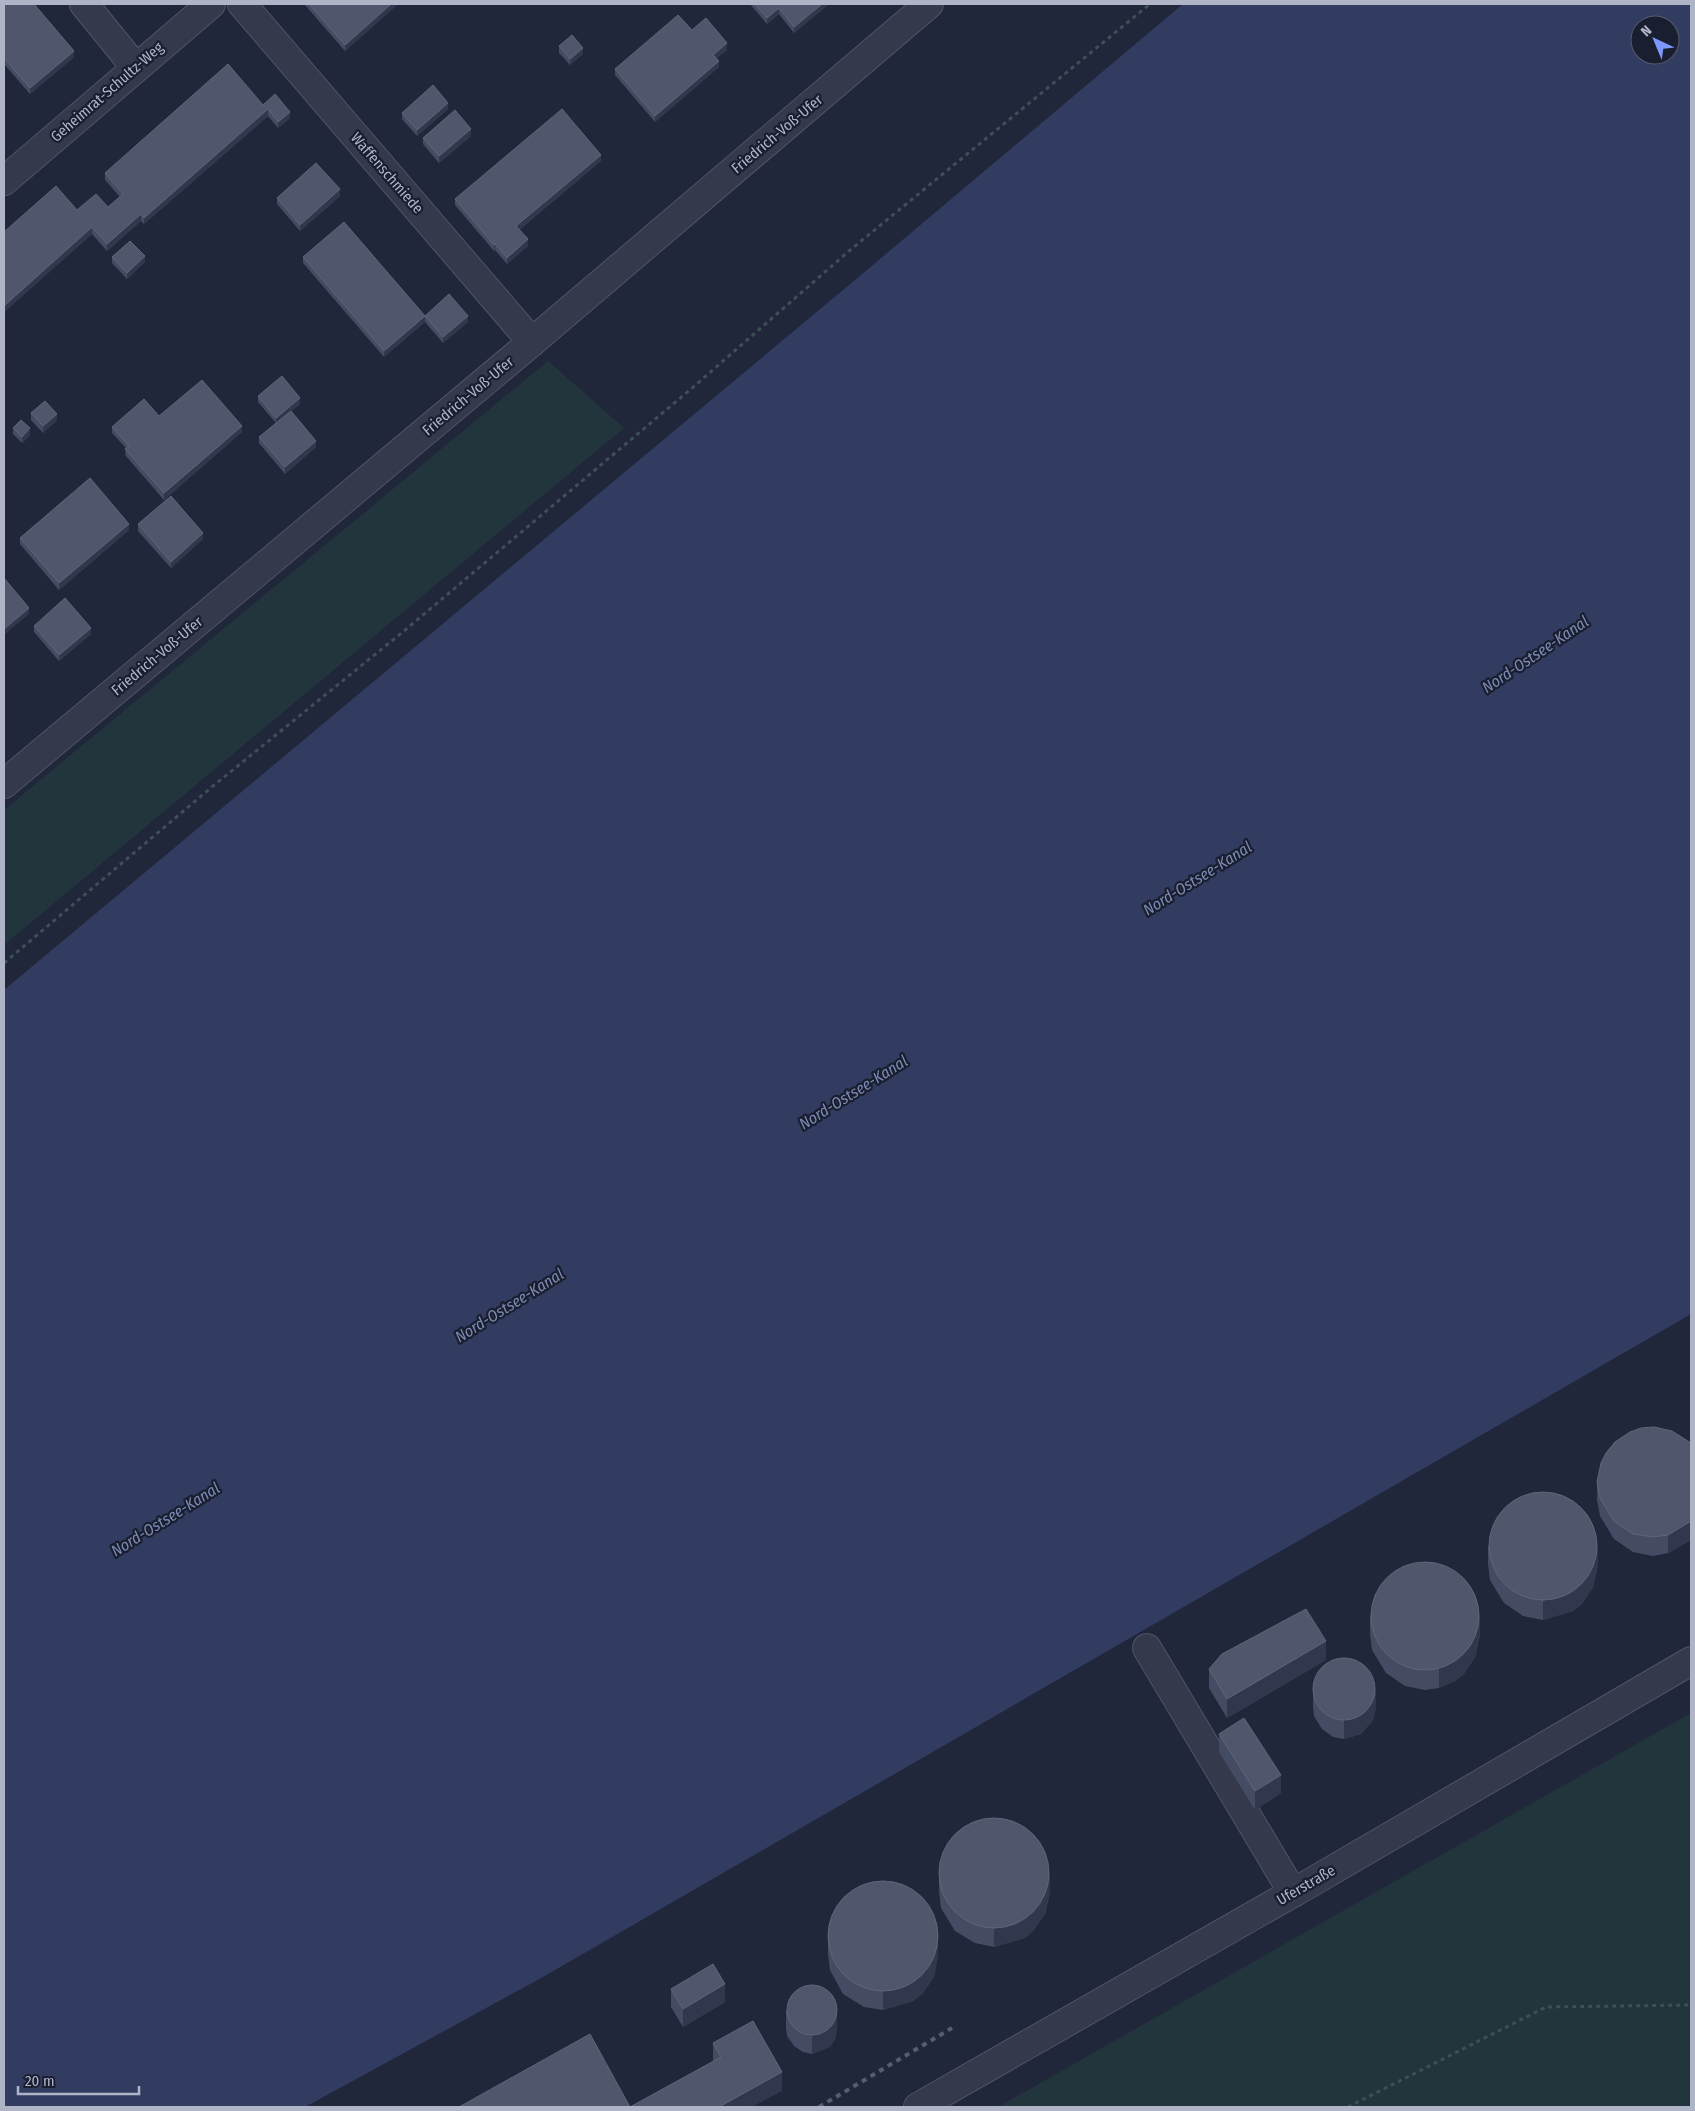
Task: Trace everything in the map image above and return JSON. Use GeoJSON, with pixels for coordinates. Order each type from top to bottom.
{"type":"FeatureCollection","features":[{"type":"Feature","properties":{"kind":"street"},"geometry":{"type":"LineString","coordinates":[[84,4],[136,68]]}},
{"type":"Feature","properties":{"kind":"street","name":"Geheimrat-Schultz-Weg"},"geometry":{"type":"LineString","coordinates":[[4,181],[211,4]]}},
{"type":"Feature","properties":{"kind":"street","name":"Waffenschmiede"},"geometry":{"type":"LineString","coordinates":[[242,4],[532,342]]}},
{"type":"Feature","properties":{"kind":"street","name":"Friedrich-Voß-Ufer"},"geometry":{"type":"LineString","coordinates":[[4,784],[532,342],[929,4]]}},
{"type":"Feature","properties":{"kind":"street"},"geometry":{"type":"LineString","coordinates":[[1147,1648],[1293,1892]]}},
{"type":"Feature","properties":{"kind":"street","name":"Uferstraße"},"geometry":{"type":"LineString","coordinates":[[918,2107],[1691,1661]]}},
{"type":"Feature","properties":{"kind":"path"},"geometry":{"type":"LineString","coordinates":[[4,963],[205,792],[404,631],[654,421],[849,251],[1150,4]]}},
{"type":"Feature","properties":{"kind":"path"},"geometry":{"type":"LineString","coordinates":[[1348,2107],[1546,2008],[1691,2005]]}},
{"type":"Feature","properties":{"kind":"shaded area"},"geometry":{"type":"Polygon","coordinates":[[[548,361],[624,428],[4,945],[4,810],[548,361]]]}},
{"type":"Feature","properties":{"kind":"shaded area"},"geometry":{"type":"Polygon","coordinates":[[[1691,1713],[1691,2107],[998,2107],[1691,1713]]]}},
{"type":"Feature","properties":{"kind":"water","name":"Nord-Ostsee-Kanal"},"geometry":{"type":"Polygon","coordinates":[[[1183,4],[1691,4],[1691,1314],[543,1977],[305,2107],[4,2107],[4,990],[1183,4]]]}},
{"type":"Feature","properties":{"kind":"building"},"geometry":{"type":"Polygon","coordinates":[[[4,4],[34,4],[74,51],[30,88],[4,58],[4,4]]]}},
{"type":"Feature","properties":{"kind":"building"},"geometry":{"type":"Polygon","coordinates":[[[309,4],[391,4],[345,45],[309,4]]]}},
{"type":"Feature","properties":{"kind":"building"},"geometry":{"type":"Polygon","coordinates":[[[755,4],[822,4],[794,27],[779,8],[767,18],[755,4]]]}},
{"type":"Feature","properties":{"kind":"building"},"geometry":{"type":"Polygon","coordinates":[[[678,15],[692,30],[706,18],[727,43],[713,55],[719,61],[655,116],[615,69],[678,15]]]}},
{"type":"Feature","properties":{"kind":"building"},"geometry":{"type":"Polygon","coordinates":[[[572,35],[583,48],[570,59],[559,46],[572,35]]]}},
{"type":"Feature","properties":{"kind":"building"},"geometry":{"type":"Polygon","coordinates":[[[228,64],[263,105],[275,94],[290,112],[278,122],[268,109],[144,218],[141,214],[107,244],[92,227],[4,306],[4,232],[56,186],[77,210],[96,194],[108,207],[123,194],[105,173],[228,64]]]}},
{"type":"Feature","properties":{"kind":"building"},"geometry":{"type":"Polygon","coordinates":[[[433,85],[448,103],[417,130],[402,113],[433,85]]]}},
{"type":"Feature","properties":{"kind":"building"},"geometry":{"type":"Polygon","coordinates":[[[562,109],[601,155],[516,226],[528,239],[507,258],[455,199],[562,109]]]}},
{"type":"Feature","properties":{"kind":"building"},"geometry":{"type":"Polygon","coordinates":[[[455,110],[471,129],[439,156],[423,138],[455,110]]]}},
{"type":"Feature","properties":{"kind":"building"},"geometry":{"type":"Polygon","coordinates":[[[316,163],[340,189],[300,225],[277,198],[316,163]]]}},
{"type":"Feature","properties":{"kind":"building"},"geometry":{"type":"Polygon","coordinates":[[[344,222],[425,316],[384,351],[303,257],[344,222]]]}},
{"type":"Feature","properties":{"kind":"building"},"geometry":{"type":"Polygon","coordinates":[[[130,241],[145,256],[127,273],[112,257],[130,241]]]}},
{"type":"Feature","properties":{"kind":"building"},"geometry":{"type":"Polygon","coordinates":[[[449,294],[468,316],[443,337],[425,316],[449,294]]]}},
{"type":"Feature","properties":{"kind":"building"},"geometry":{"type":"Polygon","coordinates":[[[282,376],[300,398],[276,418],[258,396],[282,376]]]}},
{"type":"Feature","properties":{"kind":"building"},"geometry":{"type":"Polygon","coordinates":[[[202,380],[242,426],[164,493],[125,449],[129,446],[112,427],[144,399],[159,416],[202,380]]]}},
{"type":"Feature","properties":{"kind":"building"},"geometry":{"type":"Polygon","coordinates":[[[45,401],[57,414],[43,426],[31,413],[45,401]]]}},
{"type":"Feature","properties":{"kind":"building"},"geometry":{"type":"Polygon","coordinates":[[[291,411],[316,441],[285,467],[259,437],[291,411]]]}},
{"type":"Feature","properties":{"kind":"building"},"geometry":{"type":"Polygon","coordinates":[[[21,420],[30,428],[22,437],[13,428],[21,420]]]}},
{"type":"Feature","properties":{"kind":"building"},"geometry":{"type":"Polygon","coordinates":[[[90,478],[129,524],[59,583],[20,538],[90,478]]]}},
{"type":"Feature","properties":{"kind":"building"},"geometry":{"type":"Polygon","coordinates":[[[171,496],[203,533],[171,562],[138,524],[171,496]]]}},
{"type":"Feature","properties":{"kind":"building"},"geometry":{"type":"Polygon","coordinates":[[[4,578],[29,608],[4,629],[4,578]]]}},
{"type":"Feature","properties":{"kind":"building"},"geometry":{"type":"Polygon","coordinates":[[[65,598],[91,628],[59,655],[34,626],[65,598]]]}},
{"type":"Feature","properties":{"kind":"building"},"geometry":{"type":"Polygon","coordinates":[[[1654,1427],[1672,1431],[1691,1443],[1691,1521],[1668,1535],[1653,1537],[1633,1534],[1614,1521],[1600,1498],[1597,1482],[1601,1463],[1615,1442],[1630,1432],[1641,1428],[1654,1427]]]}},
{"type":"Feature","properties":{"kind":"building"},"geometry":{"type":"Polygon","coordinates":[[[1543,1492],[1564,1496],[1581,1508],[1593,1525],[1597,1546],[1593,1567],[1581,1584],[1564,1596],[1543,1600],[1522,1596],[1505,1584],[1493,1567],[1489,1546],[1493,1525],[1505,1508],[1522,1496],[1543,1492]]]}},
{"type":"Feature","properties":{"kind":"building"},"geometry":{"type":"Polygon","coordinates":[[[1425,1562],[1446,1566],[1463,1578],[1475,1595],[1479,1616],[1475,1637],[1463,1654],[1446,1666],[1425,1670],[1404,1666],[1387,1654],[1375,1637],[1371,1616],[1375,1595],[1387,1578],[1404,1566],[1425,1562]]]}},
{"type":"Feature","properties":{"kind":"building"},"geometry":{"type":"Polygon","coordinates":[[[1306,1609],[1326,1641],[1227,1699],[1209,1669],[1222,1654],[1306,1609]]]}},
{"type":"Feature","properties":{"kind":"building"},"geometry":{"type":"Polygon","coordinates":[[[1344,1658],[1361,1663],[1366,1667],[1370,1672],[1375,1689],[1370,1706],[1366,1711],[1361,1715],[1344,1720],[1327,1715],[1322,1711],[1318,1706],[1313,1689],[1318,1672],[1322,1667],[1327,1663],[1344,1658]]]}},
{"type":"Feature","properties":{"kind":"building"},"geometry":{"type":"Polygon","coordinates":[[[1244,1718],[1281,1775],[1255,1791],[1219,1734],[1244,1718]]]}},
{"type":"Feature","properties":{"kind":"building"},"geometry":{"type":"Polygon","coordinates":[[[994,1818],[1015,1823],[1033,1834],[1044,1852],[1049,1873],[1044,1894],[1033,1912],[1015,1923],[994,1928],[973,1923],[955,1912],[944,1894],[939,1873],[944,1852],[955,1834],[973,1823],[994,1818]]]}},
{"type":"Feature","properties":{"kind":"building"},"geometry":{"type":"Polygon","coordinates":[[[883,1881],[894,1882],[904,1886],[922,1897],[933,1915],[937,1925],[937,1947],[933,1957],[922,1975],[904,1986],[894,1990],[883,1991],[872,1990],[862,1986],[844,1975],[833,1957],[829,1947],[828,1936],[829,1925],[833,1915],[844,1897],[862,1886],[872,1882],[883,1881]]]}},
{"type":"Feature","properties":{"kind":"building"},"geometry":{"type":"Polygon","coordinates":[[[713,1964],[725,1984],[683,2009],[671,1989],[713,1964]]]}},
{"type":"Feature","properties":{"kind":"building"},"geometry":{"type":"Polygon","coordinates":[[[812,1985],[822,1987],[830,1992],[835,2000],[837,2010],[835,2020],[830,2028],[822,2033],[812,2035],[802,2033],[794,2028],[789,2020],[787,2010],[789,2000],[794,1992],[802,1987],[812,1985]]]}},
{"type":"Feature","properties":{"kind":"building"},"geometry":{"type":"Polygon","coordinates":[[[753,2021],[782,2072],[719,2107],[630,2107],[721,2057],[713,2043],[753,2021]]]}},
{"type":"Feature","properties":{"kind":"building"},"geometry":{"type":"Polygon","coordinates":[[[590,2034],[630,2107],[459,2107],[590,2034]]]}},
{"type":"Feature","properties":{"kind":"railway"},"geometry":{"type":"LineString","coordinates":[[819,2107],[952,2028]]}}]}
